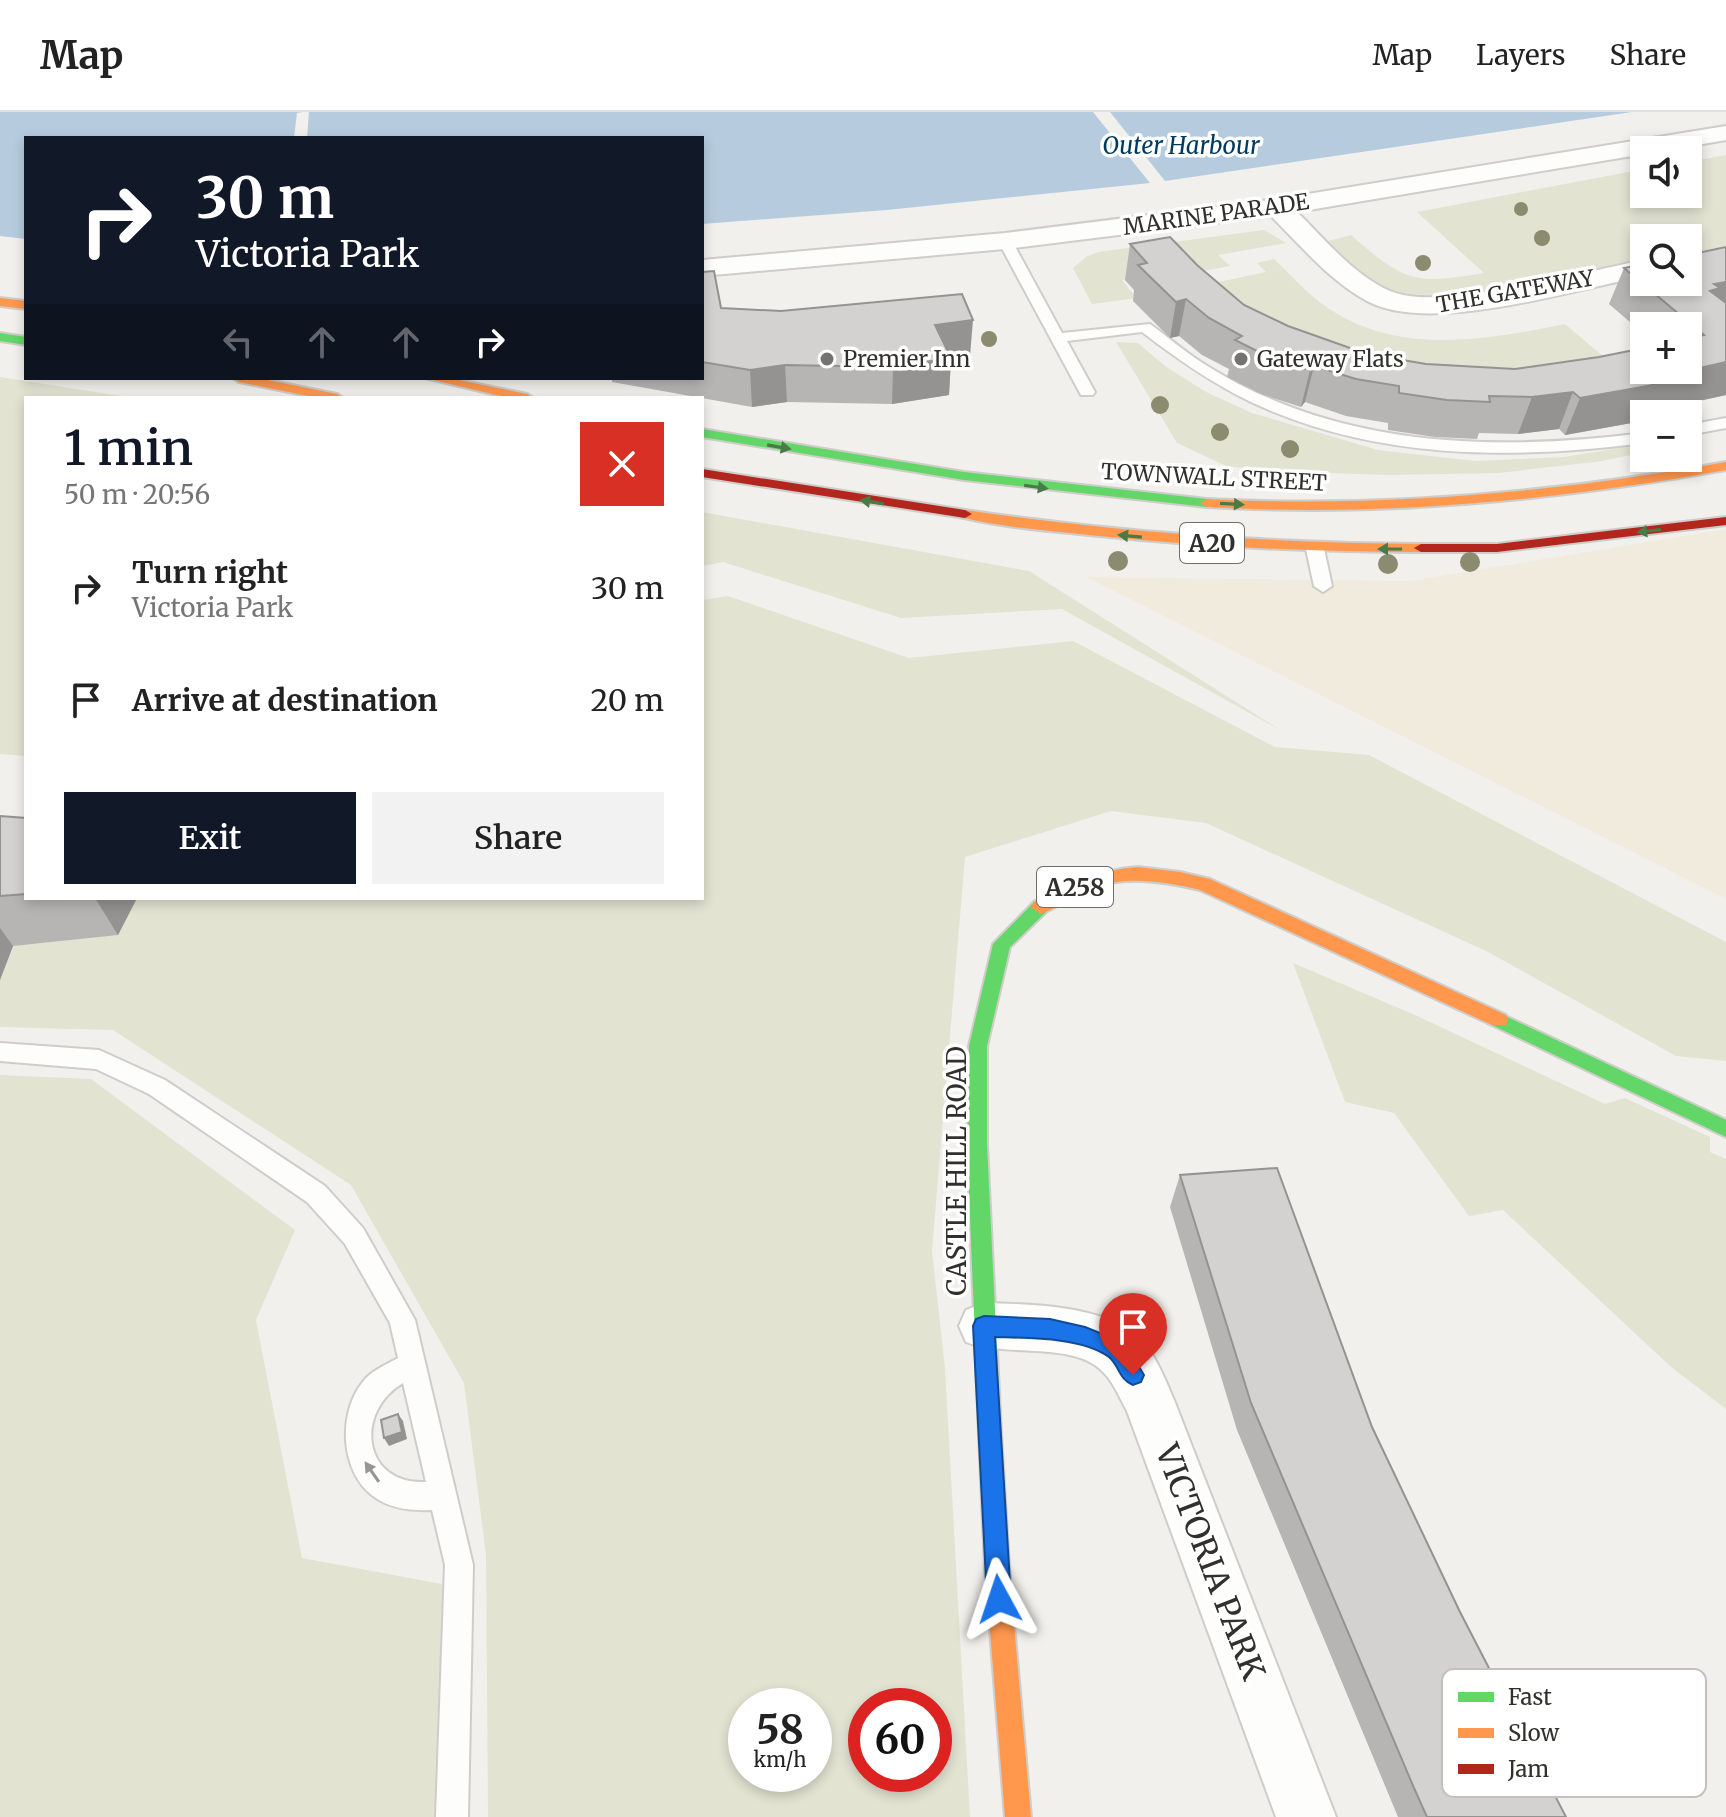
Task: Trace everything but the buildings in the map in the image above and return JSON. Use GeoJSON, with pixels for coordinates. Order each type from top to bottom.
{"type":"FeatureCollection","features":[{"type":"Feature","properties":{"kind":"main road"},"geometry":{"type":"LineString","coordinates":[[0,302],[24,305]]}},
{"type":"Feature","properties":{"kind":"main road"},"geometry":{"type":"LineString","coordinates":[[0,337],[24,341]]}},
{"type":"Feature","properties":{"kind":"main road"},"geometry":{"type":"LineString","coordinates":[[249,380],[327,396]]}},
{"type":"Feature","properties":{"kind":"main road"},"geometry":{"type":"LineString","coordinates":[[441,380],[517,396]]}},
{"type":"Feature","properties":{"kind":"main road","name":"TOWNWALL STREET"},"geometry":{"type":"LineString","coordinates":[[704,433],[894,467],[1071,492],[1308,508],[1404,507],[1505,500],[1626,485],[1726,466]]}},
{"type":"Feature","properties":{"kind":"main road","name":"A20"},"geometry":{"type":"LineString","coordinates":[[704,473],[1070,531],[1315,549],[1497,548],[1726,521]]}},
{"type":"Feature","properties":{"kind":"main road","name":"CASTLE HILL ROAD"},"geometry":{"type":"LineString","coordinates":[[1018,1817],[997,1568],[984,1326],[977,1145],[978,1046],[1002,944],[1032,912],[1070,888],[1125,872],[1164,874],[1204,884],[1436,990],[1726,1129]]}},
{"type":"Feature","properties":{"kind":"street","name":"MARINE PARADE"},"geometry":{"type":"LineString","coordinates":[[704,268],[1005,241],[1277,207],[1726,133]]}},
{"type":"Feature","properties":{"kind":"street","name":"THE GATEWAY"},"geometry":{"type":"LineString","coordinates":[[1277,207],[1349,278],[1380,297],[1414,306],[1455,306],[1630,271]]}},
{"type":"Feature","properties":{"kind":"street","name":"VICTORIA PARK"},"geometry":{"type":"LineString","coordinates":[[984,1326],[1050,1329],[1085,1337],[1117,1350],[1148,1400],[1306,1817]]}},
{"type":"Feature","properties":{"kind":"lane"},"geometry":{"type":"LineString","coordinates":[[1005,241],[1087,392]]}},
{"type":"Feature","properties":{"kind":"lane"},"geometry":{"type":"LineString","coordinates":[[1058,338],[1145,327],[1200,371],[1259,400],[1338,427],[1400,443],[1539,451],[1630,440]]}},
{"type":"Feature","properties":{"kind":"lane"},"geometry":{"type":"LineString","coordinates":[[1702,427],[1726,423]]}},
{"type":"Feature","properties":{"kind":"lane"},"geometry":{"type":"LineString","coordinates":[[1315,549],[1323,586]]}},
{"type":"Feature","properties":{"kind":"lane"},"geometry":{"type":"LineString","coordinates":[[0,1052],[99,1060],[157,1087],[316,1194],[354,1236],[402,1320],[440,1495],[459,1565],[452,1817]]}},
{"type":"Feature","properties":{"kind":"lane"},"geometry":{"type":"LineString","coordinates":[[412,1364],[371,1392],[364,1410],[359,1445],[367,1471],[383,1486],[404,1495],[440,1495]]}},
{"type":"Feature","properties":{"kind":"shaded area"},"geometry":{"type":"Polygon","coordinates":[[[1726,529],[1726,899],[1086,577],[1410,581],[1726,529]]]}},
{"type":"Feature","properties":{"kind":"green space"},"geometry":{"type":"Polygon","coordinates":[[[1726,155],[1726,246],[1702,251],[1702,224],[1630,224],[1630,266],[1447,302],[1392,293],[1366,278],[1325,242],[1351,235],[1398,271],[1425,279],[1484,273],[1417,212],[1630,172],[1630,208],[1702,208],[1702,159],[1726,155]]]}},
{"type":"Feature","properties":{"kind":"green space"},"geometry":{"type":"Polygon","coordinates":[[[1264,230],[1286,243],[1218,255],[1230,266],[1174,276],[1169,271],[1122,280],[1136,298],[1092,304],[1073,268],[1098,252],[1264,230]]]}},
{"type":"Feature","properties":{"kind":"green space"},"geometry":{"type":"Polygon","coordinates":[[[1274,259],[1328,308],[1355,323],[1384,333],[1444,340],[1474,339],[1565,324],[1617,368],[1563,378],[1350,369],[1209,284],[1266,272],[1257,263],[1274,259]]]}},
{"type":"Feature","properties":{"kind":"green space"},"geometry":{"type":"Polygon","coordinates":[[[1116,342],[1138,343],[1165,366],[1206,392],[1252,413],[1378,450],[1476,461],[1564,457],[1630,446],[1630,455],[1499,473],[1388,475],[1226,466],[1177,443],[1116,342]]]}},
{"type":"Feature","properties":{"kind":"green space"},"geometry":{"type":"Polygon","coordinates":[[[0,377],[120,396],[24,396],[24,756],[0,754],[0,377]]]}},
{"type":"Feature","properties":{"kind":"green space"},"geometry":{"type":"Polygon","coordinates":[[[704,512],[1029,571],[1282,731],[1062,609],[901,618],[723,562],[704,566],[704,512]]]}},
{"type":"Feature","properties":{"kind":"green space"},"geometry":{"type":"Polygon","coordinates":[[[728,596],[909,658],[1073,641],[1275,747],[1369,755],[1726,942],[1726,1061],[1676,1056],[1486,951],[1206,823],[1111,811],[965,857],[932,1251],[945,1368],[970,1817],[488,1817],[486,1555],[464,1383],[351,1185],[113,1030],[0,1027],[0,980],[13,946],[39,900],[704,900],[704,600],[728,596]]]}},
{"type":"Feature","properties":{"kind":"green space"},"geometry":{"type":"Polygon","coordinates":[[[1293,963],[1415,1015],[1605,1104],[1625,1098],[1710,1137],[1710,1152],[1726,1159],[1726,1409],[1671,1367],[1503,1210],[1469,1216],[1394,1113],[1345,1102],[1293,963]]]}},
{"type":"Feature","properties":{"kind":"green space"},"geometry":{"type":"Polygon","coordinates":[[[0,1075],[91,1079],[295,1230],[256,1320],[302,1558],[458,1587],[452,1817],[0,1817],[0,1075]]]}},
{"type":"Feature","properties":{"kind":"water"},"geometry":{"type":"Polygon","coordinates":[[[0,112],[303,112],[297,113],[294,136],[24,136],[24,239],[0,236],[0,112]]]}},
{"type":"Feature","properties":{"kind":"water","name":"Outer Harbour"},"geometry":{"type":"Polygon","coordinates":[[[309,112],[1093,112],[1150,183],[887,210],[704,224],[704,136],[307,136],[309,112]]]}},
{"type":"Feature","properties":{"kind":"water","name":"Outer Harbour"},"geometry":{"type":"Polygon","coordinates":[[[1110,112],[1632,112],[1165,181],[1110,112]]]}},
{"type":"Feature","properties":{"kind":"traffic: fast"},"geometry":{"type":"LineString","coordinates":[[0,337],[24,341]]}},
{"type":"Feature","properties":{"kind":"traffic: fast"},"geometry":{"type":"LineString","coordinates":[[704,433],[964,476],[1207,503]]}},
{"type":"Feature","properties":{"kind":"traffic: fast"},"geometry":{"type":"LineString","coordinates":[[990,1434],[977,1145],[978,1046],[1002,944],[1040,907]]}},
{"type":"Feature","properties":{"kind":"traffic: fast"},"geometry":{"type":"LineString","coordinates":[[1499,1020],[1726,1129]]}},
{"type":"Feature","properties":{"kind":"traffic: slow"},"geometry":{"type":"LineString","coordinates":[[0,302],[24,305]]}},
{"type":"Feature","properties":{"kind":"traffic: slow"},"geometry":{"type":"LineString","coordinates":[[249,380],[327,396]]}},
{"type":"Feature","properties":{"kind":"traffic: slow"},"geometry":{"type":"LineString","coordinates":[[441,380],[517,396]]}},
{"type":"Feature","properties":{"kind":"traffic: slow"},"geometry":{"type":"LineString","coordinates":[[1207,503],[1338,507],[1468,502],[1597,488],[1726,466]]}},
{"type":"Feature","properties":{"kind":"traffic: slow"},"geometry":{"type":"LineString","coordinates":[[965,514],[1078,530],[1192,540],[1421,548]]}},
{"type":"Feature","properties":{"kind":"traffic: slow"},"geometry":{"type":"LineString","coordinates":[[1040,907],[1082,885],[1119,875],[1159,875],[1204,884],[1499,1020]]}},
{"type":"Feature","properties":{"kind":"traffic: slow"},"geometry":{"type":"LineString","coordinates":[[990,1434],[997,1568],[1018,1817]]}},
{"type":"Feature","properties":{"kind":"traffic: jam"},"geometry":{"type":"LineString","coordinates":[[704,473],[965,514]]}},
{"type":"Feature","properties":{"kind":"traffic: jam"},"geometry":{"type":"LineString","coordinates":[[1421,548],[1497,548],[1726,521]]}},
{"type":"Feature","properties":{"kind":"place","name":"Premier Inn"},"geometry":{"type":"Point","coordinates":[827,359]}},
{"type":"Feature","properties":{"kind":"place","name":"Gateway Flats"},"geometry":{"type":"Point","coordinates":[1241,359]}},
{"type":"Feature","properties":{"kind":"route"},"geometry":{"type":"LineString","coordinates":[[999,1599],[984,1326],[1050,1329],[1085,1337],[1117,1350],[1133,1375]]}}]}
